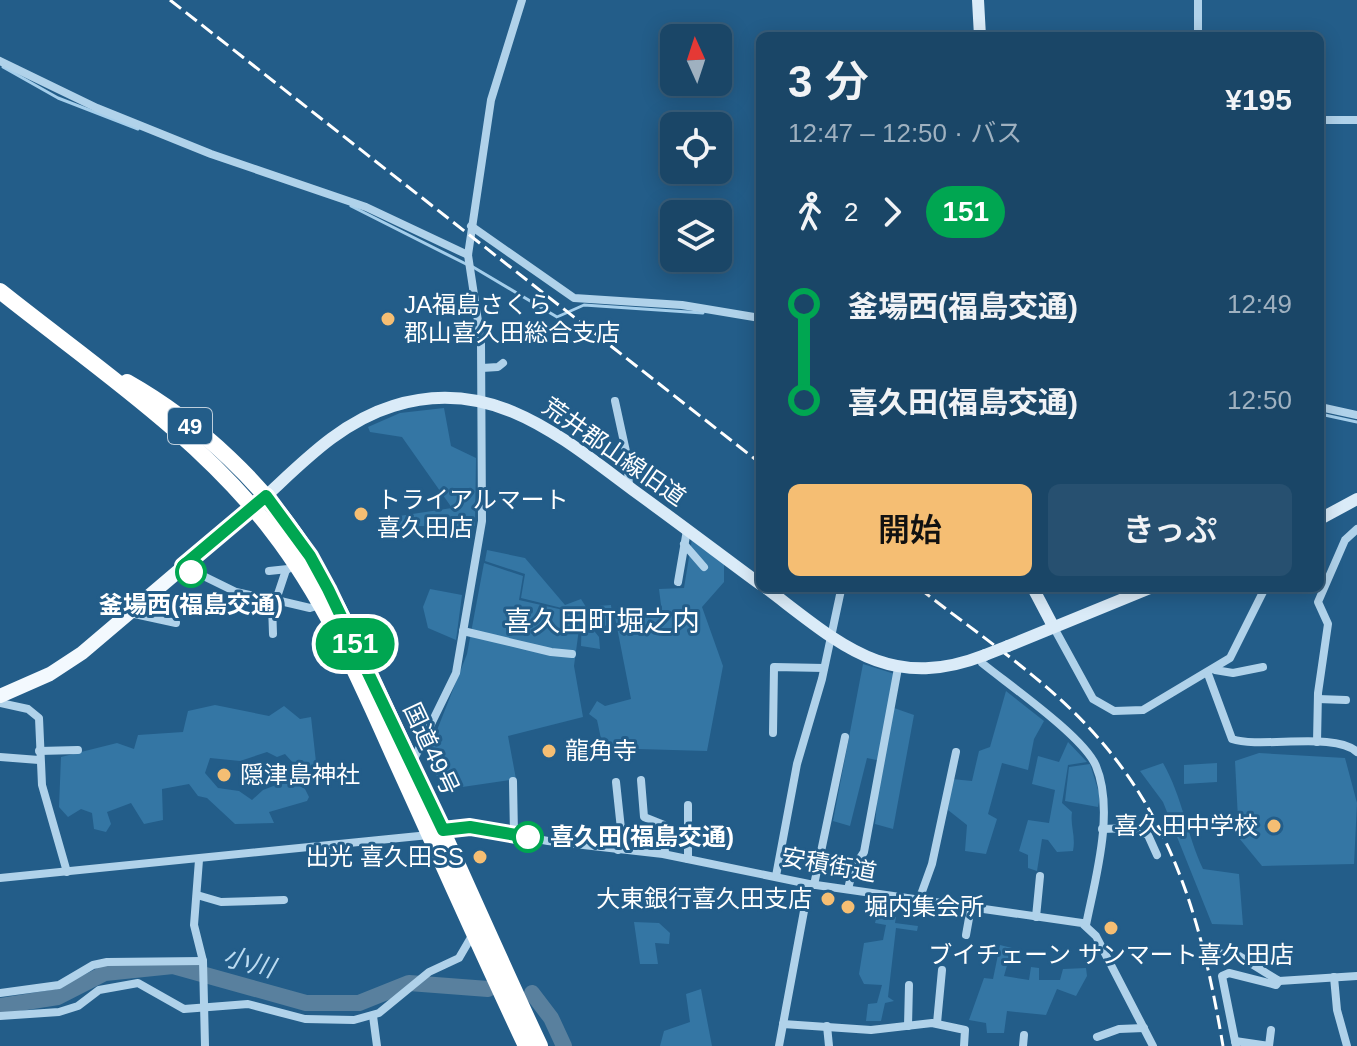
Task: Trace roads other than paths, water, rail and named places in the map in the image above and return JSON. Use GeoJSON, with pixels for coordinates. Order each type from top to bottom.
{"type":"FeatureCollection","features":[{"type":"Feature","properties":{"kind":"highway","name":"国道49号"},"geometry":{"type":"LineString","coordinates":[[0,291],[104,371],[259,502],[322,578],[412,763],[475,933],[526,1046]]}},
{"type":"Feature","properties":{"kind":"highway","name":"国道49号"},"geometry":{"type":"LineString","coordinates":[[259,502],[291,567],[321,605],[540,1046]]}},
{"type":"Feature","properties":{"kind":"main road"},"geometry":{"type":"LineString","coordinates":[[0,696],[50,674],[129,613],[259,502]]}},
{"type":"Feature","properties":{"kind":"street"},"geometry":{"type":"LineString","coordinates":[[412,763],[456,673],[483,509],[480,327],[468,255],[491,100],[522,0]]}},
{"type":"Feature","properties":{"kind":"street"},"geometry":{"type":"LineString","coordinates":[[978,0],[980,32]]}},
{"type":"Feature","properties":{"kind":"street"},"geometry":{"type":"LineString","coordinates":[[1198,0],[1198,32]]}},
{"type":"Feature","properties":{"kind":"street"},"geometry":{"type":"LineString","coordinates":[[0,61],[97,108],[211,154],[366,207],[468,255]]}},
{"type":"Feature","properties":{"kind":"street"},"geometry":{"type":"LineString","coordinates":[[1324,120],[1357,120]]}},
{"type":"Feature","properties":{"kind":"street"},"geometry":{"type":"LineString","coordinates":[[471,226],[581,300],[682,305],[756,317]]}},
{"type":"Feature","properties":{"kind":"street"},"geometry":{"type":"LineString","coordinates":[[482,368],[498,367],[503,363]]}},
{"type":"Feature","properties":{"kind":"street","name":"荒井郡山線旧道"},"geometry":{"type":"LineString","coordinates":[[259,502],[331,437],[384,409],[426,400],[481,401],[550,428],[756,581]]}},
{"type":"Feature","properties":{"kind":"street"},"geometry":{"type":"LineString","coordinates":[[615,401],[627,456],[629,486]]}},
{"type":"Feature","properties":{"kind":"street"},"geometry":{"type":"LineString","coordinates":[[1324,408],[1357,415]]}},
{"type":"Feature","properties":{"kind":"street"},"geometry":{"type":"LineString","coordinates":[[1324,517],[1357,499]]}},
{"type":"Feature","properties":{"kind":"street"},"geometry":{"type":"LineString","coordinates":[[1324,588],[1345,540],[1357,529]]}},
{"type":"Feature","properties":{"kind":"street"},"geometry":{"type":"LineString","coordinates":[[678,582],[687,530]]}},
{"type":"Feature","properties":{"kind":"street"},"geometry":{"type":"LineString","coordinates":[[684,544],[704,567]]}},
{"type":"Feature","properties":{"kind":"street"},"geometry":{"type":"LineString","coordinates":[[183,566],[236,592],[310,608],[321,605]]}},
{"type":"Feature","properties":{"kind":"street"},"geometry":{"type":"LineString","coordinates":[[269,571],[291,567]]}},
{"type":"Feature","properties":{"kind":"street"},"geometry":{"type":"LineString","coordinates":[[273,634],[274,601],[291,567]]}},
{"type":"Feature","properties":{"kind":"street"},"geometry":{"type":"LineString","coordinates":[[771,592],[868,660],[898,668],[927,670],[982,656],[1140,592]]}},
{"type":"Feature","properties":{"kind":"street"},"geometry":{"type":"LineString","coordinates":[[776,876],[797,764],[824,668],[841,592]]}},
{"type":"Feature","properties":{"kind":"street"},"geometry":{"type":"LineString","coordinates":[[1035,592],[1088,693],[1114,711],[1150,707],[1211,672],[1235,652],[1263,592]]}},
{"type":"Feature","properties":{"kind":"street"},"geometry":{"type":"LineString","coordinates":[[1317,742],[1318,699],[1328,624],[1318,602],[1322,592]]}},
{"type":"Feature","properties":{"kind":"street"},"geometry":{"type":"LineString","coordinates":[[129,613],[176,623]]}},
{"type":"Feature","properties":{"kind":"street"},"geometry":{"type":"LineString","coordinates":[[463,631],[572,654]]}},
{"type":"Feature","properties":{"kind":"street"},"geometry":{"type":"LineString","coordinates":[[982,656],[1096,765],[1102,796],[1102,829],[1086,925],[1096,936],[1153,1046]]}},
{"type":"Feature","properties":{"kind":"street"},"geometry":{"type":"LineString","coordinates":[[773,733],[774,667],[824,668]]}},
{"type":"Feature","properties":{"kind":"street"},"geometry":{"type":"LineString","coordinates":[[1211,672],[1233,673],[1263,667]]}},
{"type":"Feature","properties":{"kind":"street"},"geometry":{"type":"LineString","coordinates":[[848,889],[853,869],[864,852],[898,668]]}},
{"type":"Feature","properties":{"kind":"street"},"geometry":{"type":"LineString","coordinates":[[1211,672],[1232,739],[1317,742],[1352,747],[1357,752]]}},
{"type":"Feature","properties":{"kind":"street"},"geometry":{"type":"LineString","coordinates":[[1318,699],[1346,700]]}},
{"type":"Feature","properties":{"kind":"street"},"geometry":{"type":"LineString","coordinates":[[0,703],[28,709],[37,715],[42,785],[67,872]]}},
{"type":"Feature","properties":{"kind":"street"},"geometry":{"type":"LineString","coordinates":[[779,1046],[845,737]]}},
{"type":"Feature","properties":{"kind":"street"},"geometry":{"type":"LineString","coordinates":[[0,757],[39,756],[78,750]]}},
{"type":"Feature","properties":{"kind":"street"},"geometry":{"type":"LineString","coordinates":[[919,900],[932,864],[956,752]]}},
{"type":"Feature","properties":{"kind":"street"},"geometry":{"type":"LineString","coordinates":[[641,780],[644,817],[664,825],[665,854]]}},
{"type":"Feature","properties":{"kind":"street"},"geometry":{"type":"LineString","coordinates":[[513,781],[514,835]]}},
{"type":"Feature","properties":{"kind":"street"},"geometry":{"type":"LineString","coordinates":[[616,782],[621,829],[618,850]]}},
{"type":"Feature","properties":{"kind":"street"},"geometry":{"type":"LineString","coordinates":[[688,805],[688,859]]}},
{"type":"Feature","properties":{"kind":"street","name":"安積街道"},"geometry":{"type":"LineString","coordinates":[[0,878],[199,860],[470,827],[618,850],[665,854],[812,884],[1086,925]]}},
{"type":"Feature","properties":{"kind":"street"},"geometry":{"type":"LineString","coordinates":[[1102,829],[1130,828],[1148,835],[1157,855]]}},
{"type":"Feature","properties":{"kind":"street"},"geometry":{"type":"LineString","coordinates":[[199,860],[194,925],[204,965],[205,1046]]}},
{"type":"Feature","properties":{"kind":"street"},"geometry":{"type":"LineString","coordinates":[[1036,917],[1040,876]]}},
{"type":"Feature","properties":{"kind":"street"},"geometry":{"type":"LineString","coordinates":[[197,895],[221,902],[284,900]]}},
{"type":"Feature","properties":{"kind":"street"},"geometry":{"type":"LineString","coordinates":[[966,935],[971,907]]}},
{"type":"Feature","properties":{"kind":"street"},"geometry":{"type":"LineString","coordinates":[[0,1016],[59,1012],[78,1006],[99,990],[138,983],[184,1009],[248,1004],[305,1019],[354,1020],[373,1016],[418,982],[459,958],[475,933]]}},
{"type":"Feature","properties":{"kind":"street"},"geometry":{"type":"LineString","coordinates":[[1210,952],[1239,956],[1279,981],[1357,976]]}},
{"type":"Feature","properties":{"kind":"street"},"geometry":{"type":"LineString","coordinates":[[0,993],[59,985],[93,965],[107,962],[204,965]]}},
{"type":"Feature","properties":{"kind":"street"},"geometry":{"type":"LineString","coordinates":[[937,1023],[942,970]]}},
{"type":"Feature","properties":{"kind":"street"},"geometry":{"type":"LineString","coordinates":[[1271,1030],[1269,1046],[1235,1043],[1224,974],[1276,985],[1279,981]]}},
{"type":"Feature","properties":{"kind":"street"},"geometry":{"type":"LineString","coordinates":[[1334,977],[1337,1010],[1347,1046]]}},
{"type":"Feature","properties":{"kind":"street"},"geometry":{"type":"LineString","coordinates":[[908,1026],[909,985]]}},
{"type":"Feature","properties":{"kind":"street"},"geometry":{"type":"LineString","coordinates":[[373,1016],[377,1046]]}},
{"type":"Feature","properties":{"kind":"street"},"geometry":{"type":"LineString","coordinates":[[783,1024],[871,1030],[937,1023],[965,1030],[964,1046]]}},
{"type":"Feature","properties":{"kind":"street"},"geometry":{"type":"LineString","coordinates":[[827,1026],[829,1046]]}},
{"type":"Feature","properties":{"kind":"street"},"geometry":{"type":"LineString","coordinates":[[1097,1037],[1119,1029],[1144,1028]]}},
{"type":"Feature","properties":{"kind":"street"},"geometry":{"type":"LineString","coordinates":[[1023,1046],[1024,1035]]}},
{"type":"Feature","properties":{"kind":"waterway"},"geometry":{"type":"LineString","coordinates":[[3,67],[58,98],[138,129]]}},
{"type":"Feature","properties":{"kind":"waterway"},"geometry":{"type":"LineString","coordinates":[[351,206],[466,264]]}},
{"type":"Feature","properties":{"kind":"waterway"},"geometry":{"type":"LineString","coordinates":[[473,267],[557,317],[584,305],[703,313]]}},
{"type":"Feature","properties":{"kind":"waterway"},"geometry":{"type":"LineString","coordinates":[[1324,415],[1357,422]]}},
{"type":"Feature","properties":{"kind":"waterway","name":"小川"},"geometry":{"type":"LineString","coordinates":[[0,1006],[58,997],[105,973],[173,966],[306,1003],[359,1003],[409,983],[488,989]]}},
{"type":"Feature","properties":{"kind":"waterway","name":"小川"},"geometry":{"type":"LineString","coordinates":[[532,993],[551,1018],[564,1046]]}},
{"type":"Feature","properties":{"kind":"railway"},"geometry":{"type":"LineString","coordinates":[[170,0],[756,460]]}},
{"type":"Feature","properties":{"kind":"railway"},"geometry":{"type":"LineString","coordinates":[[924,592],[1031,674],[1073,711],[1121,766],[1145,802],[1165,840],[1195,918],[1223,1046]]}},
{"type":"Feature","properties":{"kind":"place","name":"JA福島さくら 郡山喜久田総合支店"},"geometry":{"type":"Point","coordinates":[388,319]}},
{"type":"Feature","properties":{"kind":"place","name":"トライアルマート 喜久田店"},"geometry":{"type":"Point","coordinates":[361,514]}},
{"type":"Feature","properties":{"kind":"place","name":"釜場西(福島交通)"},"geometry":{"type":"Point","coordinates":[191,572]}},
{"type":"Feature","properties":{"kind":"place","name":"龍角寺"},"geometry":{"type":"Point","coordinates":[549,751]}},
{"type":"Feature","properties":{"kind":"place","name":"隠津島神社"},"geometry":{"type":"Point","coordinates":[224,775]}},
{"type":"Feature","properties":{"kind":"place","name":"喜久田中学校"},"geometry":{"type":"Point","coordinates":[1274,826]}},
{"type":"Feature","properties":{"kind":"place","name":"喜久田(福島交通)"},"geometry":{"type":"Point","coordinates":[528,837]}},
{"type":"Feature","properties":{"kind":"place","name":"出光 喜久田SS"},"geometry":{"type":"Point","coordinates":[480,857]}},
{"type":"Feature","properties":{"kind":"place","name":"大東銀行喜久田支店"},"geometry":{"type":"Point","coordinates":[828,899]}},
{"type":"Feature","properties":{"kind":"place","name":"堀内集会所"},"geometry":{"type":"Point","coordinates":[848,907]}},
{"type":"Feature","properties":{"kind":"place","name":"ブイチェーン サンマート喜久田店"},"geometry":{"type":"Point","coordinates":[1111,928]}},
{"type":"Feature","properties":{"kind":"district","name":"喜久田町堀之内"},"geometry":{"type":"Point","coordinates":[602,621]}}]}
